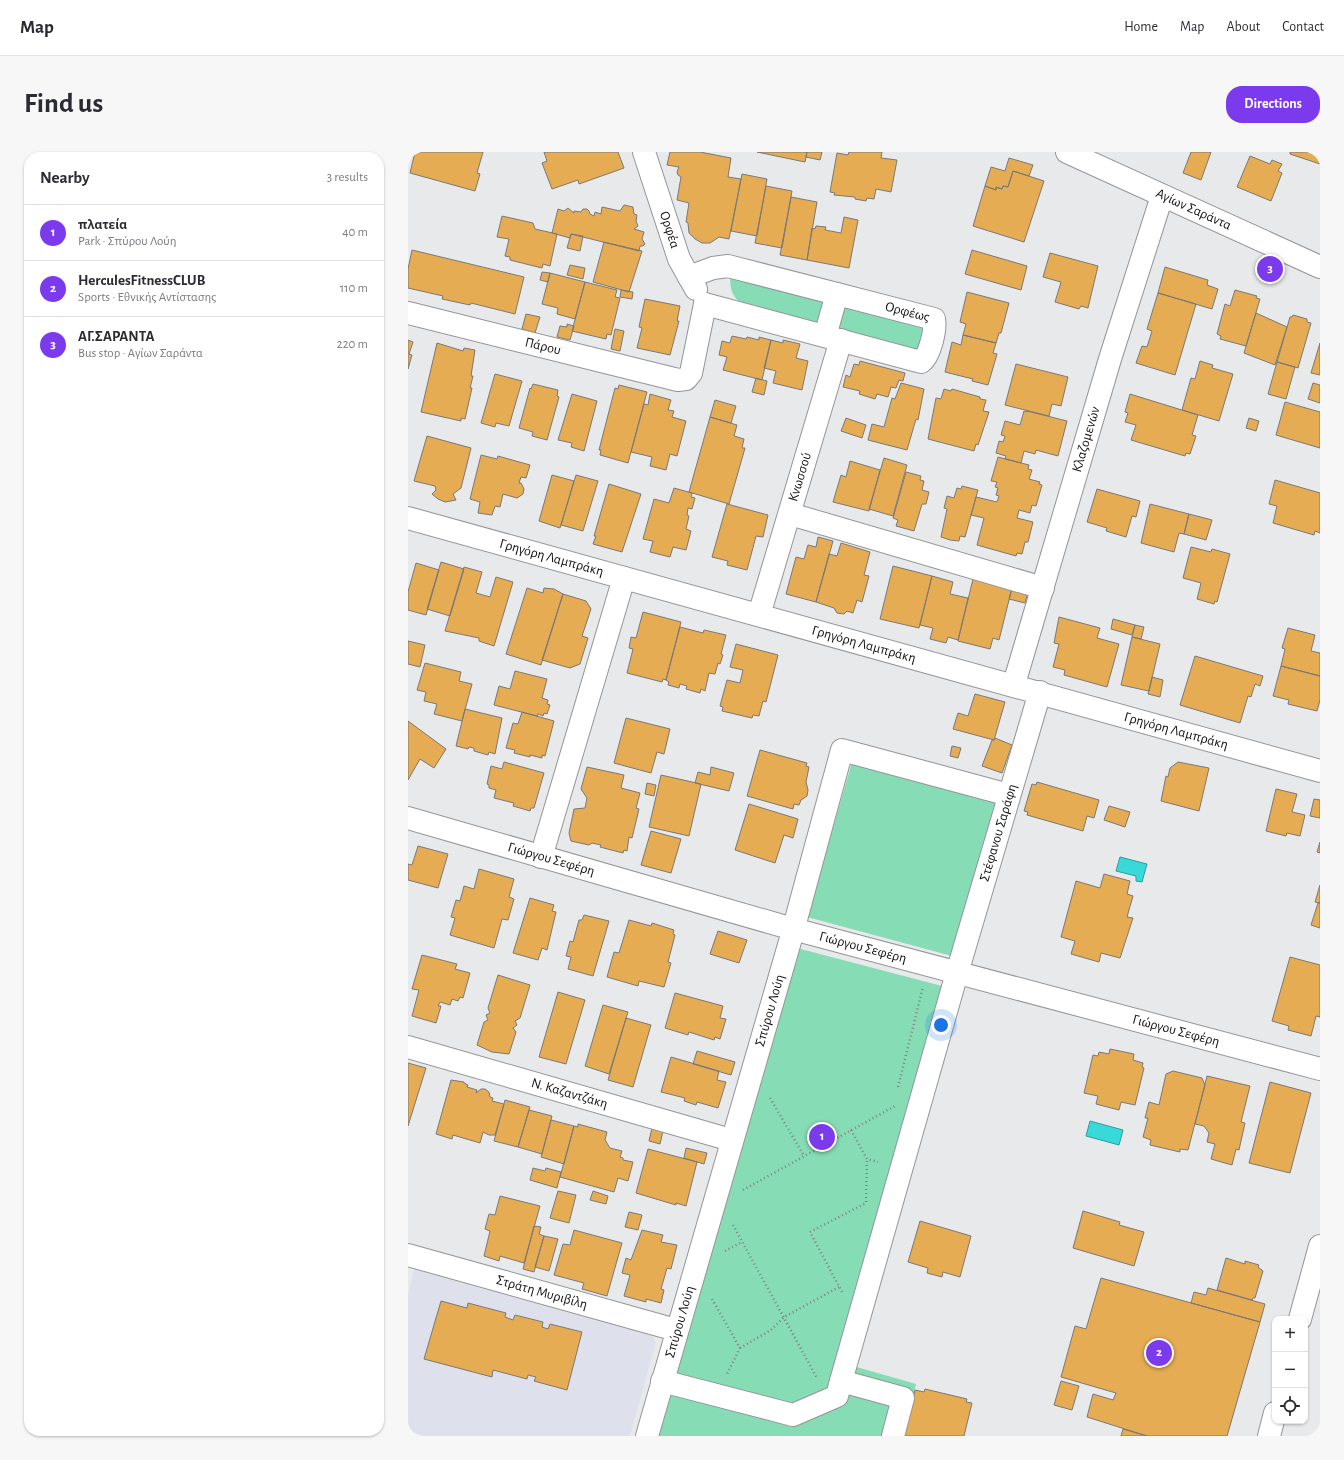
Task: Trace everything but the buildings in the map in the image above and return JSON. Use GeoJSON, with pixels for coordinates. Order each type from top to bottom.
{"type":"FeatureCollection","features":[{"type":"Feature","properties":{"kind":"street","name":"Ορφέα"},"geometry":{"type":"LineString","coordinates":[[644,152],[679,259],[705,304]]}},
{"type":"Feature","properties":{"kind":"street","name":"Αγίων Σαράντα"},"geometry":{"type":"LineString","coordinates":[[1067,152],[1320,268]]}},
{"type":"Feature","properties":{"kind":"street","name":"Κλαζομενών"},"geometry":{"type":"LineString","coordinates":[[1014,684],[1112,351],[1162,196]]}},
{"type":"Feature","properties":{"kind":"street","name":"Ορφέως"},"geometry":{"type":"LineString","coordinates":[[690,277],[713,268],[728,266],[934,319],[935,326],[926,358],[921,362],[705,304]]}},
{"type":"Feature","properties":{"kind":"street","name":"Κνωσσού"},"geometry":{"type":"LineString","coordinates":[[759,615],[790,514],[833,338],[837,294]]}},
{"type":"Feature","properties":{"kind":"street","name":"Πάρου"},"geometry":{"type":"LineString","coordinates":[[408,313],[678,380],[686,379],[691,373],[705,304]]}},
{"type":"Feature","properties":{"kind":"street"},"geometry":{"type":"LineString","coordinates":[[790,514],[1043,588]]}},
{"type":"Feature","properties":{"kind":"street","name":"Γρηγόρη Λαμπράκη"},"geometry":{"type":"LineString","coordinates":[[408,518],[1014,684],[1320,770]]}},
{"type":"Feature","properties":{"kind":"street"},"geometry":{"type":"LineString","coordinates":[[541,857],[624,578]]}},
{"type":"Feature","properties":{"kind":"street","name":"Στέφανου Σαράφη"},"geometry":{"type":"LineString","coordinates":[[829,1399],[837,1396],[957,973],[1040,692]]}},
{"type":"Feature","properties":{"kind":"street","name":"Σπύρου Λούη"},"geometry":{"type":"LineString","coordinates":[[647,1436],[694,1268],[716,1205],[731,1140],[793,929],[842,750],[1009,795]]}},
{"type":"Feature","properties":{"kind":"street","name":"Γιώργου Σεφέρη"},"geometry":{"type":"LineString","coordinates":[[408,818],[793,929],[1320,1069]]}},
{"type":"Feature","properties":{"kind":"street","name":"Ν. Καζαντζάκη"},"geometry":{"type":"LineString","coordinates":[[408,1047],[731,1140]]}},
{"type":"Feature","properties":{"kind":"street"},"geometry":{"type":"LineString","coordinates":[[1301,1316],[1316,1274],[1320,1246]]}},
{"type":"Feature","properties":{"kind":"street","name":"Στράτη Μυριβίλη"},"geometry":{"type":"LineString","coordinates":[[408,1255],[676,1330]]}},
{"type":"Feature","properties":{"kind":"street"},"geometry":{"type":"LineString","coordinates":[[662,1381],[793,1414],[829,1399]]}},
{"type":"Feature","properties":{"kind":"street"},"geometry":{"type":"LineString","coordinates":[[841,1381],[903,1398],[893,1436]]}},
{"type":"Feature","properties":{"kind":"street"},"geometry":{"type":"LineString","coordinates":[[1269,1436],[1272,1424]]}},
{"type":"Feature","properties":{"kind":"path"},"geometry":{"type":"LineString","coordinates":[[896,1093],[929,966]]}},
{"type":"Feature","properties":{"kind":"path"},"geometry":{"type":"LineString","coordinates":[[752,1069],[804,1156]]}},
{"type":"Feature","properties":{"kind":"path"},"geometry":{"type":"LineString","coordinates":[[829,1399],[784,1317],[716,1205],[924,1091]]}},
{"type":"Feature","properties":{"kind":"path"},"geometry":{"type":"LineString","coordinates":[[892,1108],[894,1100]]}},
{"type":"Feature","properties":{"kind":"path"},"geometry":{"type":"LineString","coordinates":[[851,1130],[867,1159],[866,1203],[810,1232],[858,1322]]}},
{"type":"Feature","properties":{"kind":"path"},"geometry":{"type":"LineString","coordinates":[[867,1159],[902,1166]]}},
{"type":"Feature","properties":{"kind":"path"},"geometry":{"type":"LineString","coordinates":[[694,1268],[740,1348]]}},
{"type":"Feature","properties":{"kind":"path"},"geometry":{"type":"LineString","coordinates":[[717,1395],[740,1348],[771,1330],[784,1317],[839,1287]]}},
{"type":"Feature","properties":{"kind":"shaded area"},"geometry":{"type":"Polygon","coordinates":[[[416,1264],[647,1329],[656,1342],[630,1436],[424,1436],[408,1432],[408,1294],[416,1264]]]}},
{"type":"Feature","properties":{"kind":"green space"},"geometry":{"type":"Polygon","coordinates":[[[730,275],[825,299],[819,321],[814,323],[741,303],[733,294],[730,283],[730,275]]]}},
{"type":"Feature","properties":{"kind":"green space"},"geometry":{"type":"Polygon","coordinates":[[[843,305],[919,322],[923,329],[918,348],[913,352],[840,331],[837,326],[843,305]]]}},
{"type":"Feature","properties":{"kind":"green space"},"geometry":{"type":"Polygon","coordinates":[[[852,762],[997,799],[952,956],[807,917],[852,762]]]}},
{"type":"Feature","properties":{"kind":"green space"},"geometry":{"type":"Polygon","coordinates":[[[797,948],[942,986],[839,1362],[916,1384],[904,1436],[658,1436],[797,948]]]}},
{"type":"Feature","properties":{"kind":"water"},"geometry":{"type":"Polygon","coordinates":[[[1120,857],[1147,864],[1142,882],[1136,881],[1136,876],[1116,871],[1120,857]]]}},
{"type":"Feature","properties":{"kind":"water"},"geometry":{"type":"Polygon","coordinates":[[[1090,1121],[1123,1130],[1119,1145],[1086,1136],[1090,1121]]]}},
{"type":"Feature","properties":{"kind":"place","name":"ΑΓ.ΣΑΡΑΝΤΑ"},"geometry":{"type":"Point","coordinates":[1270,269]}},
{"type":"Feature","properties":{"kind":"place","name":"πλατεία"},"geometry":{"type":"Point","coordinates":[822,1137]}},
{"type":"Feature","properties":{"kind":"place","name":"HerculesFitnessCLUB"},"geometry":{"type":"Point","coordinates":[1159,1353]}}]}
